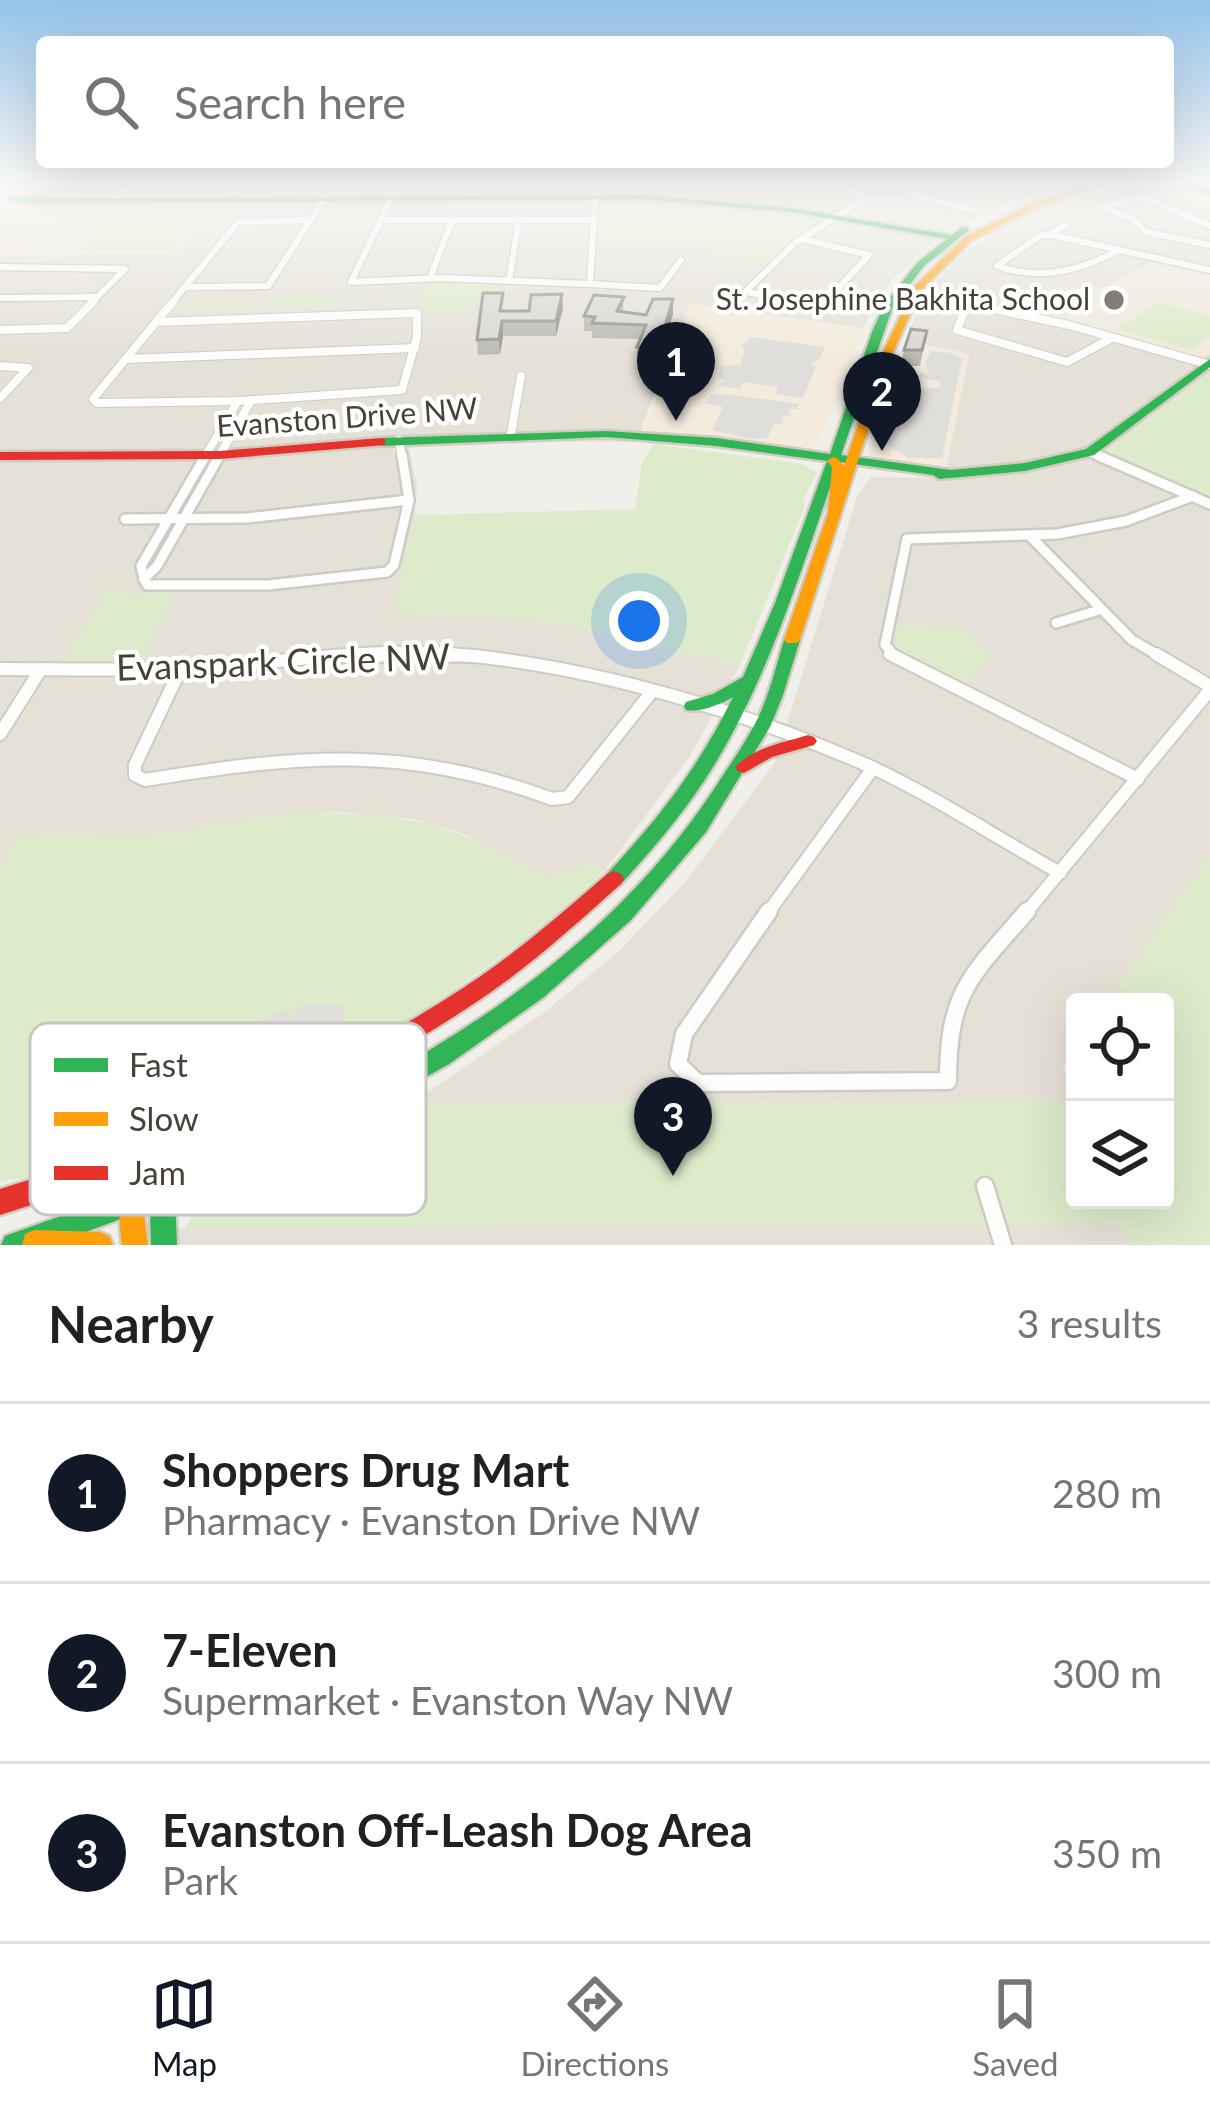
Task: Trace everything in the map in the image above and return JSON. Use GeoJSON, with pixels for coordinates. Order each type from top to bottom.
{"type":"FeatureCollection","features":[{"type":"Feature","properties":{"kind":"main road"},"geometry":{"type":"LineString","coordinates":[[845,493],[839,437],[869,349],[908,277],[948,242]]}},
{"type":"Feature","properties":{"kind":"main road"},"geometry":{"type":"LineString","coordinates":[[419,1023],[516,960],[616,879],[676,813],[752,679],[841,464],[873,402],[906,308],[950,242]]}},
{"type":"Feature","properties":{"kind":"main road"},"geometry":{"type":"LineString","coordinates":[[884,315],[881,347],[888,352]]}},
{"type":"Feature","properties":{"kind":"main road"},"geometry":{"type":"LineString","coordinates":[[869,349],[877,356],[873,402]]}},
{"type":"Feature","properties":{"kind":"main road"},"geometry":{"type":"LineString","coordinates":[[841,464],[880,473],[947,473],[1025,467],[1090,452],[1209,364]]}},
{"type":"Feature","properties":{"kind":"main road"},"geometry":{"type":"LineString","coordinates":[[835,518],[841,464],[854,419],[849,416]]}},
{"type":"Feature","properties":{"kind":"main road","name":"Evanston Drive NW"},"geometry":{"type":"LineString","coordinates":[[0,456],[213,455],[511,434],[606,434],[803,455],[841,464]]}},
{"type":"Feature","properties":{"kind":"main road"},"geometry":{"type":"LineString","coordinates":[[803,455],[839,437]]}},
{"type":"Feature","properties":{"kind":"main road","name":"Evanston Drive NW"},"geometry":{"type":"LineString","coordinates":[[698,442],[841,464]]}},
{"type":"Feature","properties":{"kind":"main road"},"geometry":{"type":"LineString","coordinates":[[841,464],[947,473]]}},
{"type":"Feature","properties":{"kind":"main road"},"geometry":{"type":"LineString","coordinates":[[426,1065],[568,967],[662,877],[742,768],[764,724],[845,493],[863,477],[880,473]]}},
{"type":"Feature","properties":{"kind":"main road"},"geometry":{"type":"LineString","coordinates":[[692,706],[719,698],[752,679]]}},
{"type":"Feature","properties":{"kind":"main road"},"geometry":{"type":"LineString","coordinates":[[742,768],[766,753],[808,741]]}},
{"type":"Feature","properties":{"kind":"main road"},"geometry":{"type":"LineString","coordinates":[[0,1202],[30,1193]]}},
{"type":"Feature","properties":{"kind":"main road"},"geometry":{"type":"LineString","coordinates":[[16,1244],[103,1215]]}},
{"type":"Feature","properties":{"kind":"main road"},"geometry":{"type":"LineString","coordinates":[[131,1215],[135,1245]]}},
{"type":"Feature","properties":{"kind":"main road"},"geometry":{"type":"LineString","coordinates":[[163,1215],[164,1245]]}},
{"type":"Feature","properties":{"kind":"main road"},"geometry":{"type":"LineString","coordinates":[[16,1244],[100,1245]]}},
{"type":"Feature","properties":{"kind":"street"},"geometry":{"type":"LineString","coordinates":[[156,322],[290,321],[413,313],[419,315],[415,348],[402,390],[251,401],[97,403],[93,399],[126,359],[156,322],[222,242]]}},
{"type":"Feature","properties":{"kind":"street"},"geometry":{"type":"LineString","coordinates":[[185,287],[268,286],[297,242]]}},
{"type":"Feature","properties":{"kind":"street"},"geometry":{"type":"LineString","coordinates":[[372,242],[351,282],[430,278],[660,288],[681,260]]}},
{"type":"Feature","properties":{"kind":"street"},"geometry":{"type":"LineString","coordinates":[[430,278],[444,242]]}},
{"type":"Feature","properties":{"kind":"street"},"geometry":{"type":"LineString","coordinates":[[509,281],[515,242]]}},
{"type":"Feature","properties":{"kind":"street"},"geometry":{"type":"LineString","coordinates":[[590,284],[591,242]]}},
{"type":"Feature","properties":{"kind":"street"},"geometry":{"type":"LineString","coordinates":[[798,242],[745,292],[824,304],[869,255],[815,242]]}},
{"type":"Feature","properties":{"kind":"street"},"geometry":{"type":"LineString","coordinates":[[1001,269],[998,266],[1032,242]]}},
{"type":"Feature","properties":{"kind":"street"},"geometry":{"type":"LineString","coordinates":[[1082,242],[1210,270]]}},
{"type":"Feature","properties":{"kind":"street"},"geometry":{"type":"LineString","coordinates":[[1001,269],[1074,271],[1119,250]]}},
{"type":"Feature","properties":{"kind":"street"},"geometry":{"type":"LineString","coordinates":[[0,267],[125,268],[67,328],[0,330]]}},
{"type":"Feature","properties":{"kind":"street"},"geometry":{"type":"LineString","coordinates":[[994,277],[1001,269]]}},
{"type":"Feature","properties":{"kind":"street"},"geometry":{"type":"LineString","coordinates":[[0,297],[97,297]]}},
{"type":"Feature","properties":{"kind":"street"},"geometry":{"type":"LineString","coordinates":[[1112,338],[1066,362],[957,330],[967,306],[974,305],[1112,338],[1209,364]]}},
{"type":"Feature","properties":{"kind":"street"},"geometry":{"type":"LineString","coordinates":[[126,359],[415,348]]}},
{"type":"Feature","properties":{"kind":"street"},"geometry":{"type":"LineString","coordinates":[[0,366],[28,368],[0,398]]}},
{"type":"Feature","properties":{"kind":"street"},"geometry":{"type":"LineString","coordinates":[[511,434],[521,376]]}},
{"type":"Feature","properties":{"kind":"street"},"geometry":{"type":"LineString","coordinates":[[144,579],[183,520],[238,401]]}},
{"type":"Feature","properties":{"kind":"street"},"geometry":{"type":"LineString","coordinates":[[251,401],[141,566],[146,585],[382,574],[394,565],[409,500],[399,440]]}},
{"type":"Feature","properties":{"kind":"street"},"geometry":{"type":"LineString","coordinates":[[1090,452],[1210,504]]}},
{"type":"Feature","properties":{"kind":"street"},"geometry":{"type":"LineString","coordinates":[[1138,778],[886,650],[908,539],[1031,537],[1124,522],[1193,496]]}},
{"type":"Feature","properties":{"kind":"street"},"geometry":{"type":"LineString","coordinates":[[124,519],[286,515],[409,500]]}},
{"type":"Feature","properties":{"kind":"street"},"geometry":{"type":"LineString","coordinates":[[873,768],[849,795],[684,1034],[678,1064],[698,1083],[949,1081],[948,1032],[958,1000],[977,969],[1210,688],[1132,640],[1031,537]]}},
{"type":"Feature","properties":{"kind":"street"},"geometry":{"type":"LineString","coordinates":[[1056,623],[1099,610]]}},
{"type":"Feature","properties":{"kind":"street","name":"Evanspark Circle NW"},"geometry":{"type":"LineString","coordinates":[[0,669],[182,668],[372,654],[470,656],[554,667],[735,715],[808,741],[873,768],[1060,873]]}},
{"type":"Feature","properties":{"kind":"street"},"geometry":{"type":"LineString","coordinates":[[182,668],[135,765],[135,775],[146,780],[337,753],[449,764],[552,799],[568,797],[650,694]]}},
{"type":"Feature","properties":{"kind":"street"},"geometry":{"type":"LineString","coordinates":[[0,734],[41,669]]}},
{"type":"Feature","properties":{"kind":"street"},"geometry":{"type":"LineString","coordinates":[[986,1186],[1003,1245]]}},
{"type":"Feature","properties":{"kind":"shaded area"},"geometry":{"type":"Polygon","coordinates":[[[0,242],[186,242],[175,254],[0,255],[0,242]]]}},
{"type":"Feature","properties":{"kind":"shaded area"},"geometry":{"type":"Polygon","coordinates":[[[52,242],[935,242],[892,280],[863,328],[690,303],[636,442],[446,441],[418,442],[409,449],[417,486],[415,515],[394,612],[552,622],[740,665],[690,756],[604,872],[592,864],[544,877],[462,833],[412,819],[342,812],[298,812],[143,836],[19,835],[0,868],[0,255],[52,242]]]}},
{"type":"Feature","properties":{"kind":"shaded area"},"geometry":{"type":"Polygon","coordinates":[[[980,242],[1210,242],[1210,372],[1107,450],[1210,500],[1210,856],[1114,993],[1066,993],[1066,1101],[426,1102],[426,1093],[542,1014],[618,952],[685,882],[775,762],[857,497],[871,477],[954,478],[947,465],[969,355],[906,340],[917,312],[939,279],[980,242]]]}},
{"type":"Feature","properties":{"kind":"shaded area","name":"St. Josephine Bakhita School"},"geometry":{"type":"Polygon","coordinates":[[[1154,260],[1210,272],[1210,353],[1202,358],[1011,309],[1024,291],[1109,286],[1154,260]]]}},
{"type":"Feature","properties":{"kind":"shaded area"},"geometry":{"type":"Polygon","coordinates":[[[690,303],[865,329],[818,443],[800,450],[645,430],[690,303]]]}},
{"type":"Feature","properties":{"kind":"shaded area"},"geometry":{"type":"Polygon","coordinates":[[[750,337],[825,347],[811,365],[816,367],[803,398],[776,394],[778,387],[744,382],[740,389],[717,385],[724,381],[718,378],[721,366],[740,365],[745,350],[741,346],[750,337]]]}},
{"type":"Feature","properties":{"kind":"shaded area"},"geometry":{"type":"Polygon","coordinates":[[[906,340],[969,354],[947,465],[868,460],[906,340]]]}},
{"type":"Feature","properties":{"kind":"shaded area"},"geometry":{"type":"Polygon","coordinates":[[[931,351],[962,359],[942,458],[908,458],[877,438],[884,416],[910,420],[918,389],[941,387],[939,381],[919,378],[920,372],[928,373],[925,363],[931,351]]]}},
{"type":"Feature","properties":{"kind":"shaded area"},"geometry":{"type":"Polygon","coordinates":[[[711,394],[799,404],[797,409],[788,409],[792,417],[778,415],[784,418],[781,425],[774,424],[767,438],[751,439],[712,430],[723,407],[705,403],[711,394]]]}},
{"type":"Feature","properties":{"kind":"shaded area"},"geometry":{"type":"Polygon","coordinates":[[[302,1005],[343,1005],[343,1023],[255,1023],[287,1010],[293,1018],[302,1005]]]}},
{"type":"Feature","properties":{"kind":"shaded area"},"geometry":{"type":"Polygon","coordinates":[[[1121,1224],[1129,1245],[124,1245],[185,1228],[1121,1224]]]}},
{"type":"Feature","properties":{"kind":"green space"},"geometry":{"type":"Polygon","coordinates":[[[87,242],[178,242],[170,250],[78,250],[87,242]]]}},
{"type":"Feature","properties":{"kind":"green space"},"geometry":{"type":"Polygon","coordinates":[[[793,242],[760,267],[722,262],[714,253],[692,244],[628,244],[793,242]]]}},
{"type":"Feature","properties":{"kind":"green space"},"geometry":{"type":"Polygon","coordinates":[[[426,280],[513,283],[506,295],[464,309],[422,310],[423,296],[315,305],[174,306],[177,302],[269,302],[304,291],[335,300],[423,292],[426,280]]]}},
{"type":"Feature","properties":{"kind":"green space"},"geometry":{"type":"Polygon","coordinates":[[[1159,302],[1210,316],[1210,337],[1191,350],[1117,329],[1159,302]]]}},
{"type":"Feature","properties":{"kind":"green space"},"geometry":{"type":"Polygon","coordinates":[[[1210,372],[1210,500],[1106,455],[1107,450],[1210,372]]]}},
{"type":"Feature","properties":{"kind":"green space"},"geometry":{"type":"Polygon","coordinates":[[[654,444],[802,464],[817,473],[740,665],[552,622],[393,612],[415,515],[635,509],[642,462],[654,444]]]}},
{"type":"Feature","properties":{"kind":"green space"},"geometry":{"type":"Polygon","coordinates":[[[109,586],[127,595],[176,592],[140,662],[62,663],[109,586]]]}},
{"type":"Feature","properties":{"kind":"green space"},"geometry":{"type":"Polygon","coordinates":[[[896,625],[957,627],[993,657],[963,685],[896,651],[896,625]]]}},
{"type":"Feature","properties":{"kind":"green space"},"geometry":{"type":"Polygon","coordinates":[[[298,812],[369,815],[454,832],[544,877],[592,863],[604,872],[483,970],[401,1023],[30,1023],[30,1178],[0,1182],[0,868],[19,835],[143,836],[298,812]]]}},
{"type":"Feature","properties":{"kind":"green space"},"geometry":{"type":"Polygon","coordinates":[[[1210,856],[1210,1245],[1129,1245],[1120,1224],[185,1228],[193,1215],[426,1215],[426,1102],[1066,1101],[1066,1209],[1174,1209],[1174,993],[1114,993],[1210,856]]]}},
{"type":"Feature","properties":{"kind":"building"},"geometry":{"type":"Polygon","coordinates":[[[483,293],[503,293],[500,311],[529,311],[531,295],[562,294],[556,321],[502,321],[499,339],[477,340],[483,293]]]}},
{"type":"Feature","properties":{"kind":"building"},"geometry":{"type":"Polygon","coordinates":[[[594,295],[624,297],[617,311],[646,315],[653,299],[673,299],[658,349],[637,347],[646,325],[592,323],[595,317],[584,316],[594,295]]]}},
{"type":"Feature","properties":{"kind":"building"},"geometry":{"type":"Polygon","coordinates":[[[911,329],[927,331],[922,350],[904,350],[911,329]]]}},
{"type":"Feature","properties":{"kind":"traffic: fast"},"geometry":{"type":"LineString","coordinates":[[614,879],[659,830],[730,721],[782,603],[889,305],[921,264],[949,242]]}},
{"type":"Feature","properties":{"kind":"traffic: fast"},"geometry":{"type":"LineString","coordinates":[[939,475],[1025,467],[1090,452],[1210,362]]}},
{"type":"Feature","properties":{"kind":"traffic: fast"},"geometry":{"type":"LineString","coordinates":[[381,442],[606,434],[716,442],[947,473]]}},
{"type":"Feature","properties":{"kind":"traffic: fast"},"geometry":{"type":"LineString","coordinates":[[426,1064],[537,991],[624,915],[699,827],[762,727],[792,640]]}},
{"type":"Feature","properties":{"kind":"traffic: fast"},"geometry":{"type":"LineString","coordinates":[[692,706],[719,698],[749,680]]}},
{"type":"Feature","properties":{"kind":"traffic: fast"},"geometry":{"type":"LineString","coordinates":[[14,1245],[100,1215]]}},
{"type":"Feature","properties":{"kind":"traffic: fast"},"geometry":{"type":"LineString","coordinates":[[163,1215],[164,1245]]}},
{"type":"Feature","properties":{"kind":"traffic: slow"},"geometry":{"type":"LineString","coordinates":[[792,640],[888,352],[917,289],[965,242]]}},
{"type":"Feature","properties":{"kind":"traffic: slow"},"geometry":{"type":"LineString","coordinates":[[833,461],[838,467],[834,513]]}},
{"type":"Feature","properties":{"kind":"traffic: slow"},"geometry":{"type":"LineString","coordinates":[[131,1215],[135,1245]]}},
{"type":"Feature","properties":{"kind":"traffic: slow"},"geometry":{"type":"LineString","coordinates":[[34,1243],[100,1245]]}},
{"type":"Feature","properties":{"kind":"traffic: jam"},"geometry":{"type":"LineString","coordinates":[[0,456],[220,455],[381,442]]}},
{"type":"Feature","properties":{"kind":"traffic: jam"},"geometry":{"type":"LineString","coordinates":[[744,767],[766,753],[808,741]]}},
{"type":"Feature","properties":{"kind":"traffic: jam"},"geometry":{"type":"LineString","coordinates":[[426,1023],[545,940],[614,879]]}},
{"type":"Feature","properties":{"kind":"traffic: jam"},"geometry":{"type":"LineString","coordinates":[[0,1202],[30,1193]]}},
{"type":"Feature","properties":{"kind":"place","name":"St. Josephine Bakhita School"},"geometry":{"type":"Point","coordinates":[1114,300]}},
{"type":"Feature","properties":{"kind":"place","name":"Shoppers Drug Mart"},"geometry":{"type":"Point","coordinates":[676,421]}},
{"type":"Feature","properties":{"kind":"place","name":"7-Eleven"},"geometry":{"type":"Point","coordinates":[882,451]}},
{"type":"Feature","properties":{"kind":"place","name":"Evanston Off-Leash Dog Area"},"geometry":{"type":"Point","coordinates":[673,1176]}}]}
